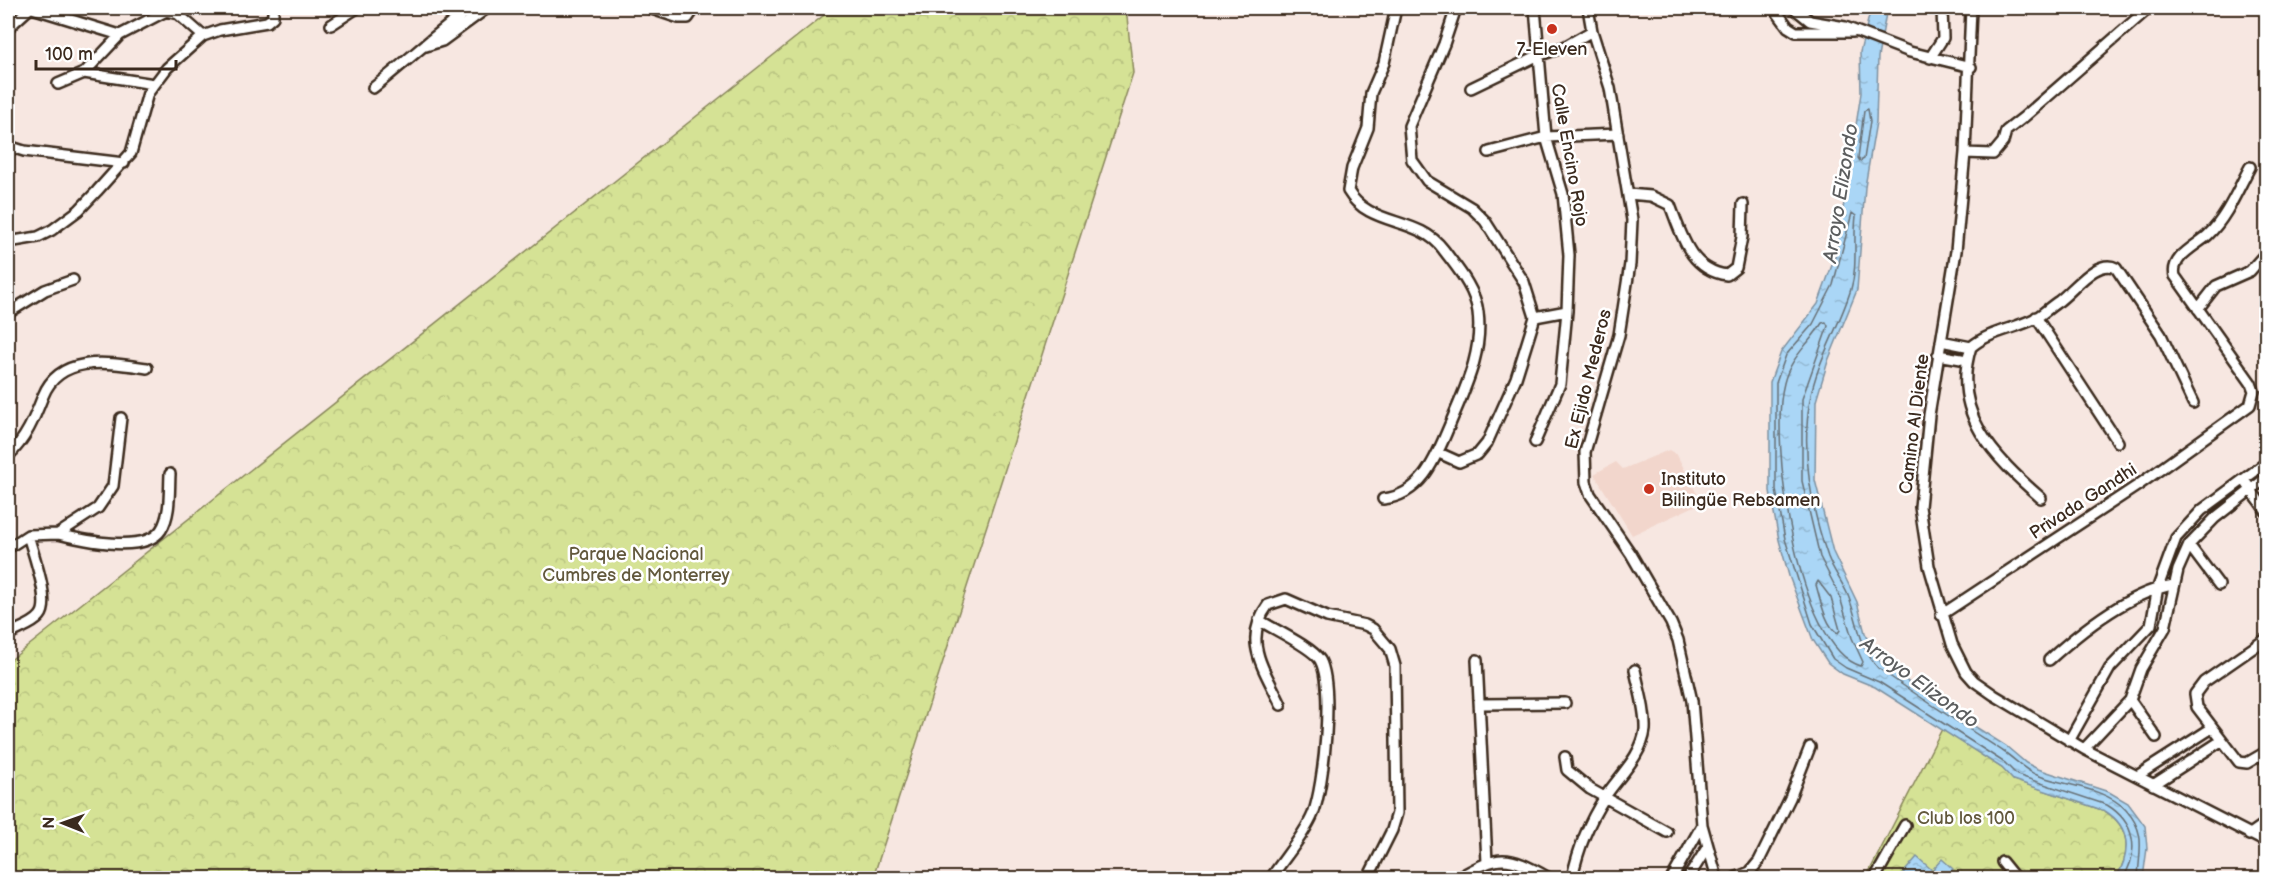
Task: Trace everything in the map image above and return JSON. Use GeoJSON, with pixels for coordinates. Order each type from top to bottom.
{"type":"FeatureCollection","features":[{"type":"Feature","properties":{"kind":"street"},"geometry":{"type":"LineString","coordinates":[[8,11],[11,8]]}},
{"type":"Feature","properties":{"kind":"street"},"geometry":{"type":"LineString","coordinates":[[8,28],[31,8],[120,35]]}},
{"type":"Feature","properties":{"kind":"street"},"geometry":{"type":"LineString","coordinates":[[8,242],[38,237],[52,230],[79,210],[124,163],[134,147],[146,99],[167,68],[204,36],[220,30],[267,21],[273,17],[273,8]]}},
{"type":"Feature","properties":{"kind":"street"},"geometry":{"type":"LineString","coordinates":[[332,25],[357,8]]}},
{"type":"Feature","properties":{"kind":"street"},"geometry":{"type":"LineString","coordinates":[[373,88],[426,46],[436,33],[471,8]]}},
{"type":"Feature","properties":{"kind":"street"},"geometry":{"type":"LineString","coordinates":[[426,46],[442,41],[487,8]]}},
{"type":"Feature","properties":{"kind":"street"},"geometry":{"type":"LineString","coordinates":[[649,8],[679,18],[692,14]]}},
{"type":"Feature","properties":{"kind":"street"},"geometry":{"type":"LineString","coordinates":[[678,8],[692,14]]}},
{"type":"Feature","properties":{"kind":"street"},"geometry":{"type":"LineString","coordinates":[[1383,499],[1403,495],[1412,488],[1439,453],[1473,367],[1479,330],[1478,311],[1472,291],[1441,246],[1428,235],[1401,221],[1364,209],[1348,191],[1352,168],[1368,128],[1371,93],[1384,63],[1396,8]]}},
{"type":"Feature","properties":{"kind":"street"},"geometry":{"type":"LineString","coordinates":[[1439,453],[1459,462],[1478,454],[1487,443],[1516,378],[1535,317],[1524,282],[1485,221],[1466,204],[1427,181],[1412,160],[1409,126],[1444,44],[1456,8]]}},
{"type":"Feature","properties":{"kind":"street","name":"Calle Encino Rojo"},"geometry":{"type":"LineString","coordinates":[[1535,8],[1537,56],[1546,137],[1563,194],[1569,255],[1567,311],[1560,384],[1535,442]]}},
{"type":"Feature","properties":{"kind":"street","name":"Ex Ejido Mederos"},"geometry":{"type":"LineString","coordinates":[[1588,8],[1592,31],[1610,88],[1632,219],[1630,264],[1619,335],[1585,452],[1586,482],[1590,494],[1631,554],[1671,623],[1678,640],[1692,701],[1702,825],[1717,879]]}},
{"type":"Feature","properties":{"kind":"street"},"geometry":{"type":"LineString","coordinates":[[1856,33],[1792,30],[1777,12],[1793,8],[1810,21],[1845,27],[1856,33],[1930,58],[1971,67]]}},
{"type":"Feature","properties":{"kind":"street"},"geometry":{"type":"LineString","coordinates":[[1930,58],[1943,38],[1942,8]]}},
{"type":"Feature","properties":{"kind":"street","name":"Camino Al Diente"},"geometry":{"type":"LineString","coordinates":[[1971,8],[1971,67],[1956,251],[1929,415],[1920,507],[1923,537],[1941,615],[1958,659],[1974,681],[2069,741],[2266,842]]}},
{"type":"Feature","properties":{"kind":"street"},"geometry":{"type":"LineString","coordinates":[[1965,153],[1993,154],[2014,123],[2024,117],[2149,8]]}},
{"type":"Feature","properties":{"kind":"street"},"geometry":{"type":"LineString","coordinates":[[58,84],[84,73],[120,35],[166,11],[178,14],[204,36]]}},
{"type":"Feature","properties":{"kind":"street"},"geometry":{"type":"LineString","coordinates":[[1807,32],[1810,21]]}},
{"type":"Feature","properties":{"kind":"street"},"geometry":{"type":"LineString","coordinates":[[1471,88],[1537,56],[1564,47],[1592,31]]}},
{"type":"Feature","properties":{"kind":"street"},"geometry":{"type":"LineString","coordinates":[[84,73],[154,84]]}},
{"type":"Feature","properties":{"kind":"street"},"geometry":{"type":"LineString","coordinates":[[1489,152],[1546,137],[1618,134]]}},
{"type":"Feature","properties":{"kind":"street"},"geometry":{"type":"LineString","coordinates":[[8,146],[24,151],[124,163]]}},
{"type":"Feature","properties":{"kind":"street"},"geometry":{"type":"LineString","coordinates":[[2250,166],[2220,220],[2174,265],[2175,276],[2198,309],[2216,286],[2250,271],[2266,253]]}},
{"type":"Feature","properties":{"kind":"street"},"geometry":{"type":"LineString","coordinates":[[1628,194],[1651,196],[1670,205],[1697,263],[1714,273],[1727,275],[1736,268],[1742,237],[1743,204]]}},
{"type":"Feature","properties":{"kind":"street"},"geometry":{"type":"LineString","coordinates":[[1941,341],[1971,346],[1988,336],[2036,317],[2073,290],[2099,266],[2110,265],[2116,268],[2161,334],[2193,403]]}},
{"type":"Feature","properties":{"kind":"street"},"geometry":{"type":"LineString","coordinates":[[8,313],[45,290],[74,280]]}},
{"type":"Feature","properties":{"kind":"street","name":"Privada Gandhi"},"geometry":{"type":"LineString","coordinates":[[1941,615],[2137,486],[2242,413],[2253,398],[2251,383],[2198,309]]}},
{"type":"Feature","properties":{"kind":"street"},"geometry":{"type":"LineString","coordinates":[[1535,317],[1567,311]]}},
{"type":"Feature","properties":{"kind":"street"},"geometry":{"type":"LineString","coordinates":[[2036,317],[2118,442]]}},
{"type":"Feature","properties":{"kind":"street"},"geometry":{"type":"LineString","coordinates":[[1971,346],[1964,376],[1972,416],[1996,453],[2041,498]]}},
{"type":"Feature","properties":{"kind":"street"},"geometry":{"type":"LineString","coordinates":[[1938,355],[1967,360]]}},
{"type":"Feature","properties":{"kind":"street"},"geometry":{"type":"LineString","coordinates":[[8,456],[24,438],[44,393],[54,378],[70,368],[89,363],[147,368]]}},
{"type":"Feature","properties":{"kind":"street"},"geometry":{"type":"LineString","coordinates":[[57,534],[98,508],[107,496],[112,486],[121,418]]}},
{"type":"Feature","properties":{"kind":"street"},"geometry":{"type":"LineString","coordinates":[[2069,741],[2101,682],[2151,625],[2158,587],[2176,538],[2202,510],[2266,463]]}},
{"type":"Feature","properties":{"kind":"street"},"geometry":{"type":"LineString","coordinates":[[8,548],[28,535],[57,534],[88,542],[132,543],[152,538],[165,522],[170,474]]}},
{"type":"Feature","properties":{"kind":"street"},"geometry":{"type":"LineString","coordinates":[[2084,749],[2130,700],[2145,661],[2165,628],[2174,585],[2189,545],[2202,529],[2266,478]]}},
{"type":"Feature","properties":{"kind":"street"},"geometry":{"type":"LineString","coordinates":[[2243,480],[2266,511]]}},
{"type":"Feature","properties":{"kind":"street"},"geometry":{"type":"LineString","coordinates":[[8,635],[39,618],[44,608],[44,594],[28,535]]}},
{"type":"Feature","properties":{"kind":"street"},"geometry":{"type":"LineString","coordinates":[[2189,545],[2219,585]]}},
{"type":"Feature","properties":{"kind":"street"},"geometry":{"type":"LineString","coordinates":[[2049,660],[2127,602],[2158,587],[2174,585]]}},
{"type":"Feature","properties":{"kind":"street"},"geometry":{"type":"LineString","coordinates":[[1281,705],[1254,641],[1259,620],[1268,605],[1286,599],[1327,617],[1365,624],[1374,629],[1393,654],[1396,813],[1392,830],[1368,879]]}},
{"type":"Feature","properties":{"kind":"street"},"geometry":{"type":"LineString","coordinates":[[1259,620],[1316,655],[1322,665],[1325,692],[1326,747],[1313,814],[1271,879]]}},
{"type":"Feature","properties":{"kind":"street"},"geometry":{"type":"LineString","coordinates":[[2266,639],[2198,688],[2195,694],[2197,707],[2235,759],[2242,764],[2266,752]]}},
{"type":"Feature","properties":{"kind":"street"},"geometry":{"type":"LineString","coordinates":[[2128,651],[2145,661]]}},
{"type":"Feature","properties":{"kind":"street"},"geometry":{"type":"LineString","coordinates":[[1477,660],[1481,704],[1487,862]]}},
{"type":"Feature","properties":{"kind":"street"},"geometry":{"type":"LineString","coordinates":[[1572,879],[1578,847],[1604,798],[1640,748],[1644,715],[1635,670]]}},
{"type":"Feature","properties":{"kind":"street"},"geometry":{"type":"LineString","coordinates":[[2130,700],[2156,737]]}},
{"type":"Feature","properties":{"kind":"street"},"geometry":{"type":"LineString","coordinates":[[1481,704],[1565,702]]}},
{"type":"Feature","properties":{"kind":"street"},"geometry":{"type":"LineString","coordinates":[[2137,776],[2212,728]]}},
{"type":"Feature","properties":{"kind":"street"},"geometry":{"type":"LineString","coordinates":[[2153,785],[2221,741]]}},
{"type":"Feature","properties":{"kind":"street"},"geometry":{"type":"LineString","coordinates":[[1735,879],[1750,872],[1759,861],[1790,798],[1810,747]]}},
{"type":"Feature","properties":{"kind":"street"},"geometry":{"type":"LineString","coordinates":[[1565,757],[1568,770],[1574,776],[1604,798],[1667,832]]}},
{"type":"Feature","properties":{"kind":"street"},"geometry":{"type":"LineString","coordinates":[[2249,835],[2266,823]]}},
{"type":"Feature","properties":{"kind":"street"},"geometry":{"type":"LineString","coordinates":[[1672,879],[1702,825]]}},
{"type":"Feature","properties":{"kind":"street"},"geometry":{"type":"LineString","coordinates":[[1875,879],[1905,825]]}},
{"type":"Feature","properties":{"kind":"street"},"geometry":{"type":"LineString","coordinates":[[1688,879],[1707,848]]}},
{"type":"Feature","properties":{"kind":"street"},"geometry":{"type":"LineString","coordinates":[[1458,879],[1487,862],[1510,860],[1549,879]]}},
{"type":"Feature","properties":{"kind":"street"},"geometry":{"type":"LineString","coordinates":[[2002,862],[2015,879]]}},
{"type":"Feature","properties":{"kind":"shaded area","name":"Instituto Bilingüe Rebsamen"},"geometry":{"type":"Polygon","coordinates":[[[1669,450],[1677,455],[1700,500],[1699,504],[1632,535],[1594,474],[1616,462],[1623,469],[1669,450]]]}},
{"type":"Feature","properties":{"kind":"green space","name":"Parque Nacional Cumbres de Monterrey"},"geometry":{"type":"Polygon","coordinates":[[[833,8],[1126,8],[1133,73],[873,878],[8,878],[8,662],[833,8]]]}},
{"type":"Feature","properties":{"kind":"green space","name":"Club los 100"},"geometry":{"type":"Polygon","coordinates":[[[1942,729],[2002,768],[2014,780],[2105,811],[2114,817],[2126,841],[2124,859],[2116,878],[1866,878],[1942,729]]]}},
{"type":"Feature","properties":{"kind":"water"},"geometry":{"type":"Polygon","coordinates":[[[1871,8],[1887,8],[1878,57],[1876,122],[1865,187],[1857,290],[1828,361],[1816,401],[1815,480],[1833,552],[1857,602],[1865,633],[1881,663],[2006,746],[2026,763],[2109,792],[2128,803],[2145,826],[2147,848],[2143,878],[2116,878],[2124,859],[2126,841],[2114,817],[2105,811],[2013,780],[2002,768],[1875,687],[1843,674],[1828,663],[1813,640],[1789,576],[1779,540],[1770,491],[1770,382],[1781,352],[1818,304],[1836,254],[1861,93],[1860,52],[1871,8]]]}},
{"type":"Feature","properties":{"kind":"water"},"geometry":{"type":"Polygon","coordinates":[[[1917,857],[1932,870],[1942,859],[1953,869],[1945,878],[1899,878],[1917,857]]]}},
{"type":"Feature","properties":{"kind":"place","name":"7-Eleven"},"geometry":{"type":"Point","coordinates":[1552,29]}},
{"type":"Feature","properties":{"kind":"place","name":"Instituto Bilingüe Rebsamen"},"geometry":{"type":"Point","coordinates":[1649,489]}},
{"type":"Feature","properties":{"kind":"water label","name":"Arroyo Elizondo"},"geometry":{"type":"Point","coordinates":[1840,193]}},
{"type":"Feature","properties":{"kind":"water label","name":"Arroyo Elizondo"},"geometry":{"type":"Point","coordinates":[1920,682]}}]}
